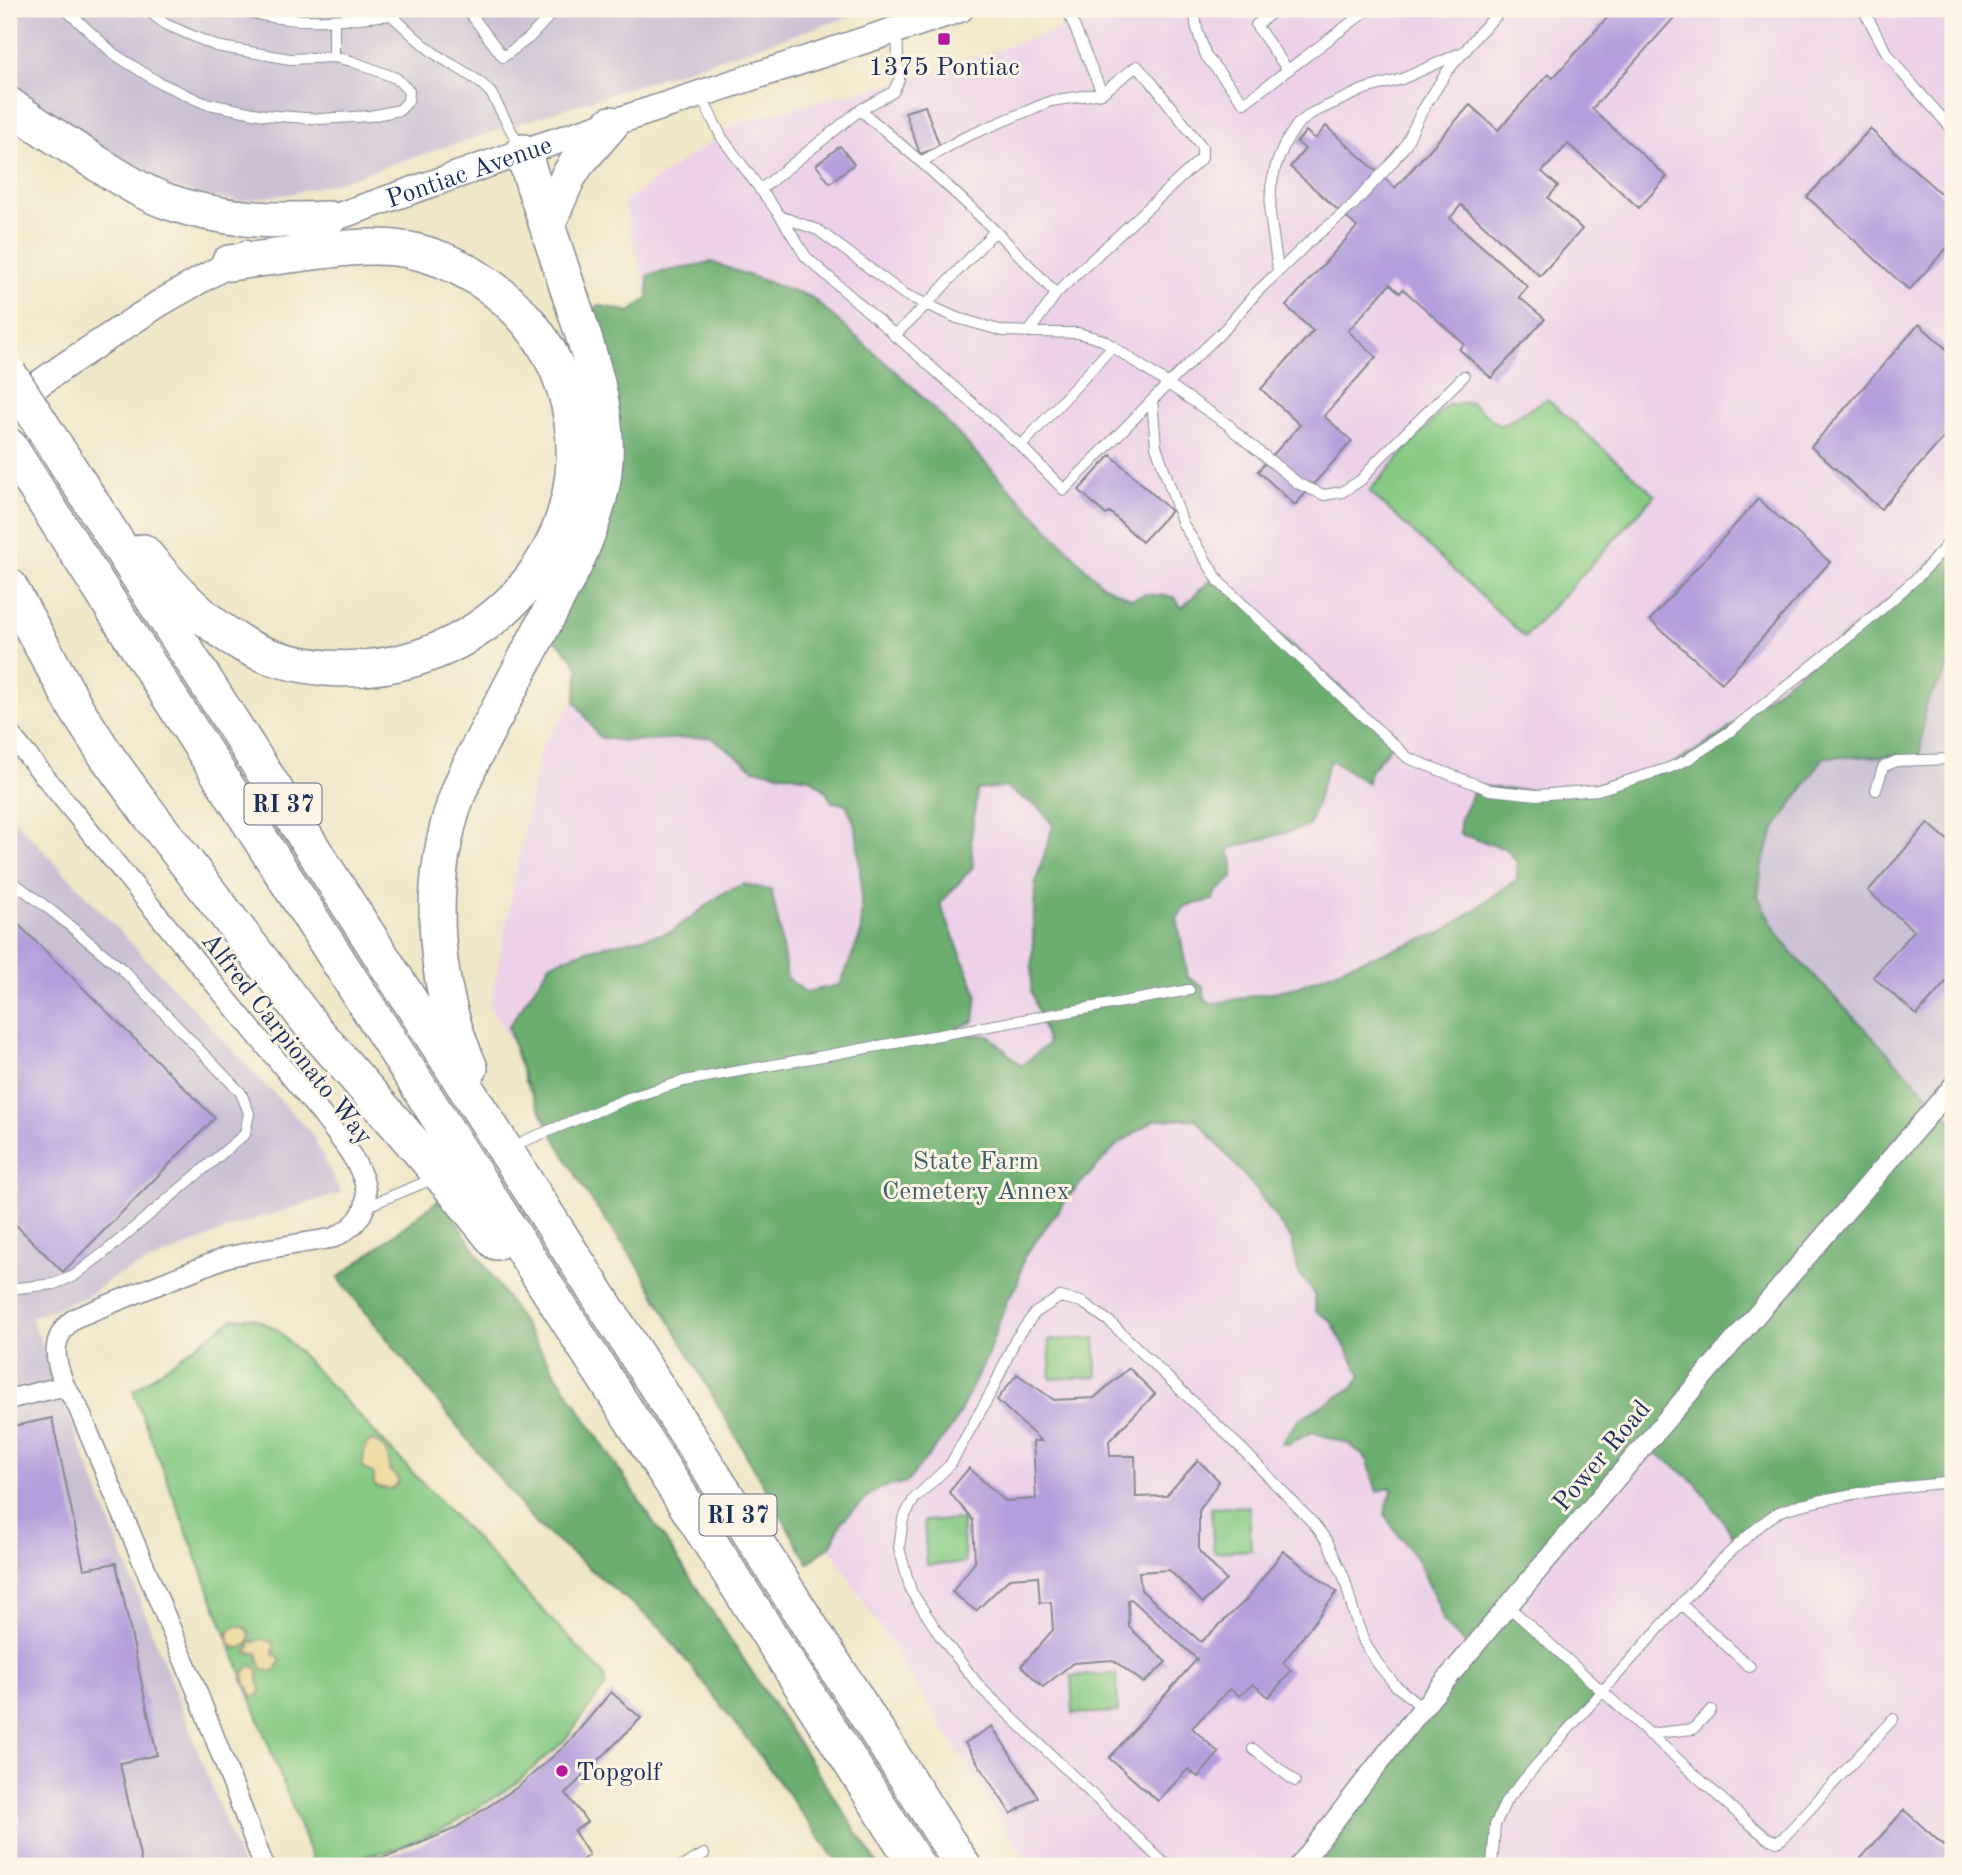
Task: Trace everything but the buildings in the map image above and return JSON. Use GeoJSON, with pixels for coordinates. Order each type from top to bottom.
{"type":"FeatureCollection","features":[{"type":"Feature","properties":{"kind":"highway"},"geometry":{"type":"LineString","coordinates":[[9,105],[115,174],[145,192],[167,201],[208,213],[253,220],[328,219]]}},
{"type":"Feature","properties":{"kind":"highway"},"geometry":{"type":"LineString","coordinates":[[547,225],[568,177],[611,124]]}},
{"type":"Feature","properties":{"kind":"highway"},"geometry":{"type":"LineString","coordinates":[[519,1153],[454,1028],[443,988],[437,906],[439,878],[454,805],[462,784],[582,549],[595,512],[604,472],[605,431],[600,390],[523,152]]}},
{"type":"Feature","properties":{"kind":"highway"},"geometry":{"type":"LineString","coordinates":[[54,444],[158,570],[193,606],[229,636],[266,655],[310,666],[335,668],[360,669],[394,664],[429,655],[451,645],[494,618],[508,605],[536,573],[549,553],[565,513],[573,469],[574,435],[568,398],[551,355],[539,335],[508,302],[471,274],[430,255],[383,247],[360,247],[229,263]]}},
{"type":"Feature","properties":{"kind":"highway","name":"RI 37"},"geometry":{"type":"LineString","coordinates":[[9,374],[519,1153],[963,1866]]}},
{"type":"Feature","properties":{"kind":"highway","name":"RI 37"},"geometry":{"type":"LineString","coordinates":[[9,446],[917,1866]]}},
{"type":"Feature","properties":{"kind":"highway"},"geometry":{"type":"LineString","coordinates":[[9,586],[71,701],[146,810],[314,1029],[478,1220],[638,1428]]}},
{"type":"Feature","properties":{"kind":"main road","name":"Pontiac Avenue"},"geometry":{"type":"LineString","coordinates":[[9,405],[120,329],[229,263],[328,219],[523,152],[961,9]]}},
{"type":"Feature","properties":{"kind":"street","name":"Alfred Carpionato Way"},"geometry":{"type":"LineString","coordinates":[[9,733],[335,1134],[364,1180],[368,1193],[365,1207]]}},
{"type":"Feature","properties":{"kind":"street","name":"Power Road"},"geometry":{"type":"LineString","coordinates":[[1299,1866],[1423,1708],[1508,1606],[1953,1086]]}},
{"type":"Feature","properties":{"kind":"street"},"geometry":{"type":"LineString","coordinates":[[264,1866],[191,1676],[82,1415],[65,1386],[57,1363],[57,1342],[63,1329],[75,1318],[227,1257],[333,1238],[350,1228],[365,1207]]}},
{"type":"Feature","properties":{"kind":"street"},"geometry":{"type":"LineString","coordinates":[[9,1399],[65,1386]]}},
{"type":"Feature","properties":{"kind":"lane"},"geometry":{"type":"LineString","coordinates":[[65,9],[114,54],[159,82],[204,103],[264,115],[320,118],[370,116],[400,110],[408,102],[409,91],[396,78],[351,61],[334,57],[290,59],[216,46],[164,24],[146,9]]}},
{"type":"Feature","properties":{"kind":"lane"},"geometry":{"type":"LineString","coordinates":[[240,9],[303,21],[334,21],[391,15],[402,9]]}},
{"type":"Feature","properties":{"kind":"lane"},"geometry":{"type":"LineString","coordinates":[[482,9],[469,12],[503,57],[529,38],[556,9]]}},
{"type":"Feature","properties":{"kind":"lane"},"geometry":{"type":"LineString","coordinates":[[1067,9],[1102,93]]}},
{"type":"Feature","properties":{"kind":"lane"},"geometry":{"type":"LineString","coordinates":[[1194,9],[1206,56],[1244,103],[1369,9]]}},
{"type":"Feature","properties":{"kind":"lane"},"geometry":{"type":"LineString","coordinates":[[1277,9],[1256,25],[1287,69]]}},
{"type":"Feature","properties":{"kind":"lane"},"geometry":{"type":"LineString","coordinates":[[700,95],[722,138],[781,217],[806,257],[1021,446],[1064,490],[1225,329],[1278,270],[1351,207],[1391,165],[1405,146],[1422,111],[1448,70],[1503,9]]}},
{"type":"Feature","properties":{"kind":"lane"},"geometry":{"type":"LineString","coordinates":[[1863,9],[1885,50],[1953,130]]}},
{"type":"Feature","properties":{"kind":"lane"},"geometry":{"type":"LineString","coordinates":[[391,15],[435,54],[485,86],[523,152]]}},
{"type":"Feature","properties":{"kind":"lane"},"geometry":{"type":"LineString","coordinates":[[334,21],[334,57]]}},
{"type":"Feature","properties":{"kind":"lane"},"geometry":{"type":"LineString","coordinates":[[760,190],[860,110],[893,92],[899,80],[897,30]]}},
{"type":"Feature","properties":{"kind":"lane"},"geometry":{"type":"LineString","coordinates":[[1278,270],[1270,214],[1271,187],[1276,164],[1297,125],[1312,113],[1365,89],[1402,79],[1465,51]]}},
{"type":"Feature","properties":{"kind":"lane"},"geometry":{"type":"LineString","coordinates":[[921,162],[964,138],[1051,101],[1102,93],[1137,66],[1202,148],[1202,158],[1056,294],[1029,332]]}},
{"type":"Feature","properties":{"kind":"lane"},"geometry":{"type":"LineString","coordinates":[[860,110],[921,162],[1021,255],[1056,294]]}},
{"type":"Feature","properties":{"kind":"lane"},"geometry":{"type":"LineString","coordinates":[[781,217],[818,230],[904,295],[957,318],[1003,331],[1079,333],[1113,345],[1230,426],[1299,484],[1324,495],[1342,492],[1361,480],[1464,376]]}},
{"type":"Feature","properties":{"kind":"lane"},"geometry":{"type":"LineString","coordinates":[[894,336],[995,231]]}},
{"type":"Feature","properties":{"kind":"lane"},"geometry":{"type":"LineString","coordinates":[[1021,446],[1113,345]]}},
{"type":"Feature","properties":{"kind":"lane"},"geometry":{"type":"LineString","coordinates":[[1152,400],[1156,446],[1183,524],[1220,583],[1408,758],[1490,790],[1537,796],[1598,790],[1687,760],[1732,730],[1868,621],[1920,575],[1953,538]]}},
{"type":"Feature","properties":{"kind":"lane"},"geometry":{"type":"LineString","coordinates":[[1876,790],[1883,767],[1896,761],[1953,759]]}},
{"type":"Feature","properties":{"kind":"lane"},"geometry":{"type":"LineString","coordinates":[[9,879],[122,969],[241,1093],[249,1113],[245,1134],[74,1276],[54,1284],[9,1289]]}},
{"type":"Feature","properties":{"kind":"lane"},"geometry":{"type":"LineString","coordinates":[[519,1153],[629,1098],[684,1081],[1189,990]]}},
{"type":"Feature","properties":{"kind":"lane"},"geometry":{"type":"LineString","coordinates":[[365,1207],[428,1181]]}},
{"type":"Feature","properties":{"kind":"lane"},"geometry":{"type":"LineString","coordinates":[[1167,1866],[980,1687],[941,1637],[911,1591],[899,1548],[903,1519],[914,1499],[950,1465],[993,1389],[1015,1340],[1035,1313],[1060,1297],[1082,1301],[1110,1322],[1242,1449],[1314,1524],[1327,1541],[1344,1577],[1364,1642],[1395,1685],[1423,1708]]}},
{"type":"Feature","properties":{"kind":"lane"},"geometry":{"type":"LineString","coordinates":[[1492,1866],[1495,1825],[1506,1801],[1737,1545],[1775,1514],[1784,1510],[1874,1490],[1953,1482]]}},
{"type":"Feature","properties":{"kind":"lane"},"geometry":{"type":"LineString","coordinates":[[1681,1604],[1750,1667]]}},
{"type":"Feature","properties":{"kind":"lane"},"geometry":{"type":"LineString","coordinates":[[1508,1606],[1745,1820],[1767,1838],[1777,1842],[1893,1719]]}},
{"type":"Feature","properties":{"kind":"lane"},"geometry":{"type":"LineString","coordinates":[[1648,1734],[1693,1729],[1711,1710]]}},
{"type":"Feature","properties":{"kind":"lane"},"geometry":{"type":"LineString","coordinates":[[1253,1749],[1295,1781]]}},
{"type":"Feature","properties":{"kind":"lane"},"geometry":{"type":"LineString","coordinates":[[683,1866],[705,1854]]}},
{"type":"Feature","properties":{"kind":"shaded area"},"geometry":{"type":"Polygon","coordinates":[[[9,9],[873,9],[337,182],[294,193],[240,201],[168,186],[34,106],[9,87],[9,9]]]}},
{"type":"Feature","properties":{"kind":"shaded area"},"geometry":{"type":"Polygon","coordinates":[[[1122,9],[1953,9],[1953,1866],[1030,1866],[490,1007],[540,750],[632,618],[684,442],[624,202],[741,121],[897,83],[1122,9]]]}},
{"type":"Feature","properties":{"kind":"shaded area"},"geometry":{"type":"Polygon","coordinates":[[[1953,661],[1953,1091],[1939,1108],[1791,952],[1771,923],[1758,896],[1762,863],[1775,829],[1824,757],[1920,756],[1925,705],[1953,661]]]}},
{"type":"Feature","properties":{"kind":"shaded area"},"geometry":{"type":"Polygon","coordinates":[[[9,814],[312,1134],[341,1193],[245,1222],[113,1277],[86,1297],[31,1317],[242,1866],[9,1866],[9,814]]]}},
{"type":"Feature","properties":{"kind":"green space","name":"State Farm Cemetery Annex"},"geometry":{"type":"Polygon","coordinates":[[[711,262],[811,297],[913,387],[1102,585],[1132,599],[1145,594],[1174,597],[1182,608],[1212,578],[1216,579],[1393,733],[1396,740],[1370,771],[1368,783],[1330,760],[1309,826],[1228,849],[1233,862],[1233,878],[1215,893],[1213,900],[1185,906],[1177,918],[1188,977],[1203,987],[1205,1001],[1212,1004],[1297,987],[1351,964],[1443,932],[1517,879],[1517,863],[1506,849],[1460,834],[1460,819],[1477,785],[1501,789],[1565,791],[1662,771],[1722,734],[1921,574],[1953,538],[1953,661],[1925,705],[1920,756],[1824,757],[1775,829],[1762,863],[1758,896],[1771,923],[1791,952],[1953,1121],[1953,1483],[1792,1508],[1737,1541],[1696,1483],[1646,1445],[1509,1605],[1599,1693],[1502,1806],[1492,1866],[1299,1866],[1470,1649],[1442,1621],[1440,1609],[1418,1561],[1384,1515],[1391,1487],[1377,1492],[1367,1459],[1349,1444],[1312,1432],[1289,1444],[1281,1444],[1299,1419],[1354,1387],[1361,1375],[1331,1321],[1316,1311],[1314,1293],[1298,1271],[1292,1241],[1255,1188],[1196,1119],[1154,1120],[1116,1146],[1069,1196],[1024,1257],[1017,1286],[1007,1300],[988,1354],[953,1426],[907,1482],[877,1489],[842,1521],[831,1545],[808,1563],[639,1267],[585,1191],[558,1144],[525,1081],[508,1028],[551,963],[590,949],[671,932],[725,892],[744,884],[771,890],[787,978],[805,992],[840,985],[861,933],[861,881],[856,827],[846,804],[832,802],[825,790],[810,778],[754,769],[711,737],[623,741],[599,737],[575,701],[579,668],[544,628],[584,323],[598,305],[630,312],[648,298],[648,275],[711,262]],[[1005,787],[977,790],[971,840],[973,867],[940,904],[977,994],[974,1021],[947,1033],[990,1036],[1021,1066],[1048,1044],[1031,990],[1035,885],[1053,826],[1041,809],[1005,787]]]}},
{"type":"Feature","properties":{"kind":"green space"},"geometry":{"type":"Polygon","coordinates":[[[1547,399],[1655,495],[1525,637],[1369,491],[1447,405],[1470,402],[1500,426],[1547,399]]]}},
{"type":"Feature","properties":{"kind":"green space"},"geometry":{"type":"Polygon","coordinates":[[[441,1198],[879,1866],[840,1866],[761,1757],[660,1627],[536,1524],[338,1278],[441,1198]]]}},
{"type":"Feature","properties":{"kind":"green space"},"geometry":{"type":"Polygon","coordinates":[[[234,1318],[253,1318],[278,1330],[603,1674],[606,1685],[564,1741],[515,1784],[451,1825],[390,1851],[315,1866],[133,1391],[234,1318]]]}},
{"type":"Feature","properties":{"kind":"green space"},"geometry":{"type":"Polygon","coordinates":[[[1095,1338],[1097,1377],[1051,1379],[1049,1340],[1095,1338]]]}},
{"type":"Feature","properties":{"kind":"green space"},"geometry":{"type":"Polygon","coordinates":[[[1249,1506],[1251,1550],[1214,1552],[1211,1508],[1249,1506]]]}},
{"type":"Feature","properties":{"kind":"green space"},"geometry":{"type":"Polygon","coordinates":[[[962,1519],[965,1563],[927,1565],[924,1521],[962,1519]]]}},
{"type":"Feature","properties":{"kind":"green space"},"geometry":{"type":"Polygon","coordinates":[[[1116,1674],[1118,1712],[1073,1714],[1071,1676],[1116,1674]]]}},
{"type":"Feature","properties":{"kind":"sand"},"geometry":{"type":"Polygon","coordinates":[[[372,1441],[384,1448],[388,1456],[389,1470],[398,1478],[398,1483],[391,1489],[377,1487],[374,1484],[374,1474],[362,1468],[365,1448],[367,1443],[372,1441]]]}},
{"type":"Feature","properties":{"kind":"sand"},"geometry":{"type":"Polygon","coordinates":[[[239,1626],[247,1629],[250,1637],[247,1645],[239,1648],[231,1645],[228,1637],[231,1629],[239,1626]]]}},
{"type":"Feature","properties":{"kind":"sand"},"geometry":{"type":"Polygon","coordinates":[[[261,1639],[274,1644],[273,1654],[278,1656],[280,1662],[276,1670],[264,1670],[258,1653],[247,1653],[251,1643],[261,1639]]]}},
{"type":"Feature","properties":{"kind":"sand"},"geometry":{"type":"Polygon","coordinates":[[[253,1665],[258,1672],[258,1682],[262,1690],[258,1696],[253,1697],[244,1674],[253,1665]]]}},
{"type":"Feature","properties":{"kind":"place","name":"1375 Pontiac"},"geometry":{"type":"Point","coordinates":[944,39]}},
{"type":"Feature","properties":{"kind":"place","name":"Topgolf"},"geometry":{"type":"Point","coordinates":[562,1771]}}]}
